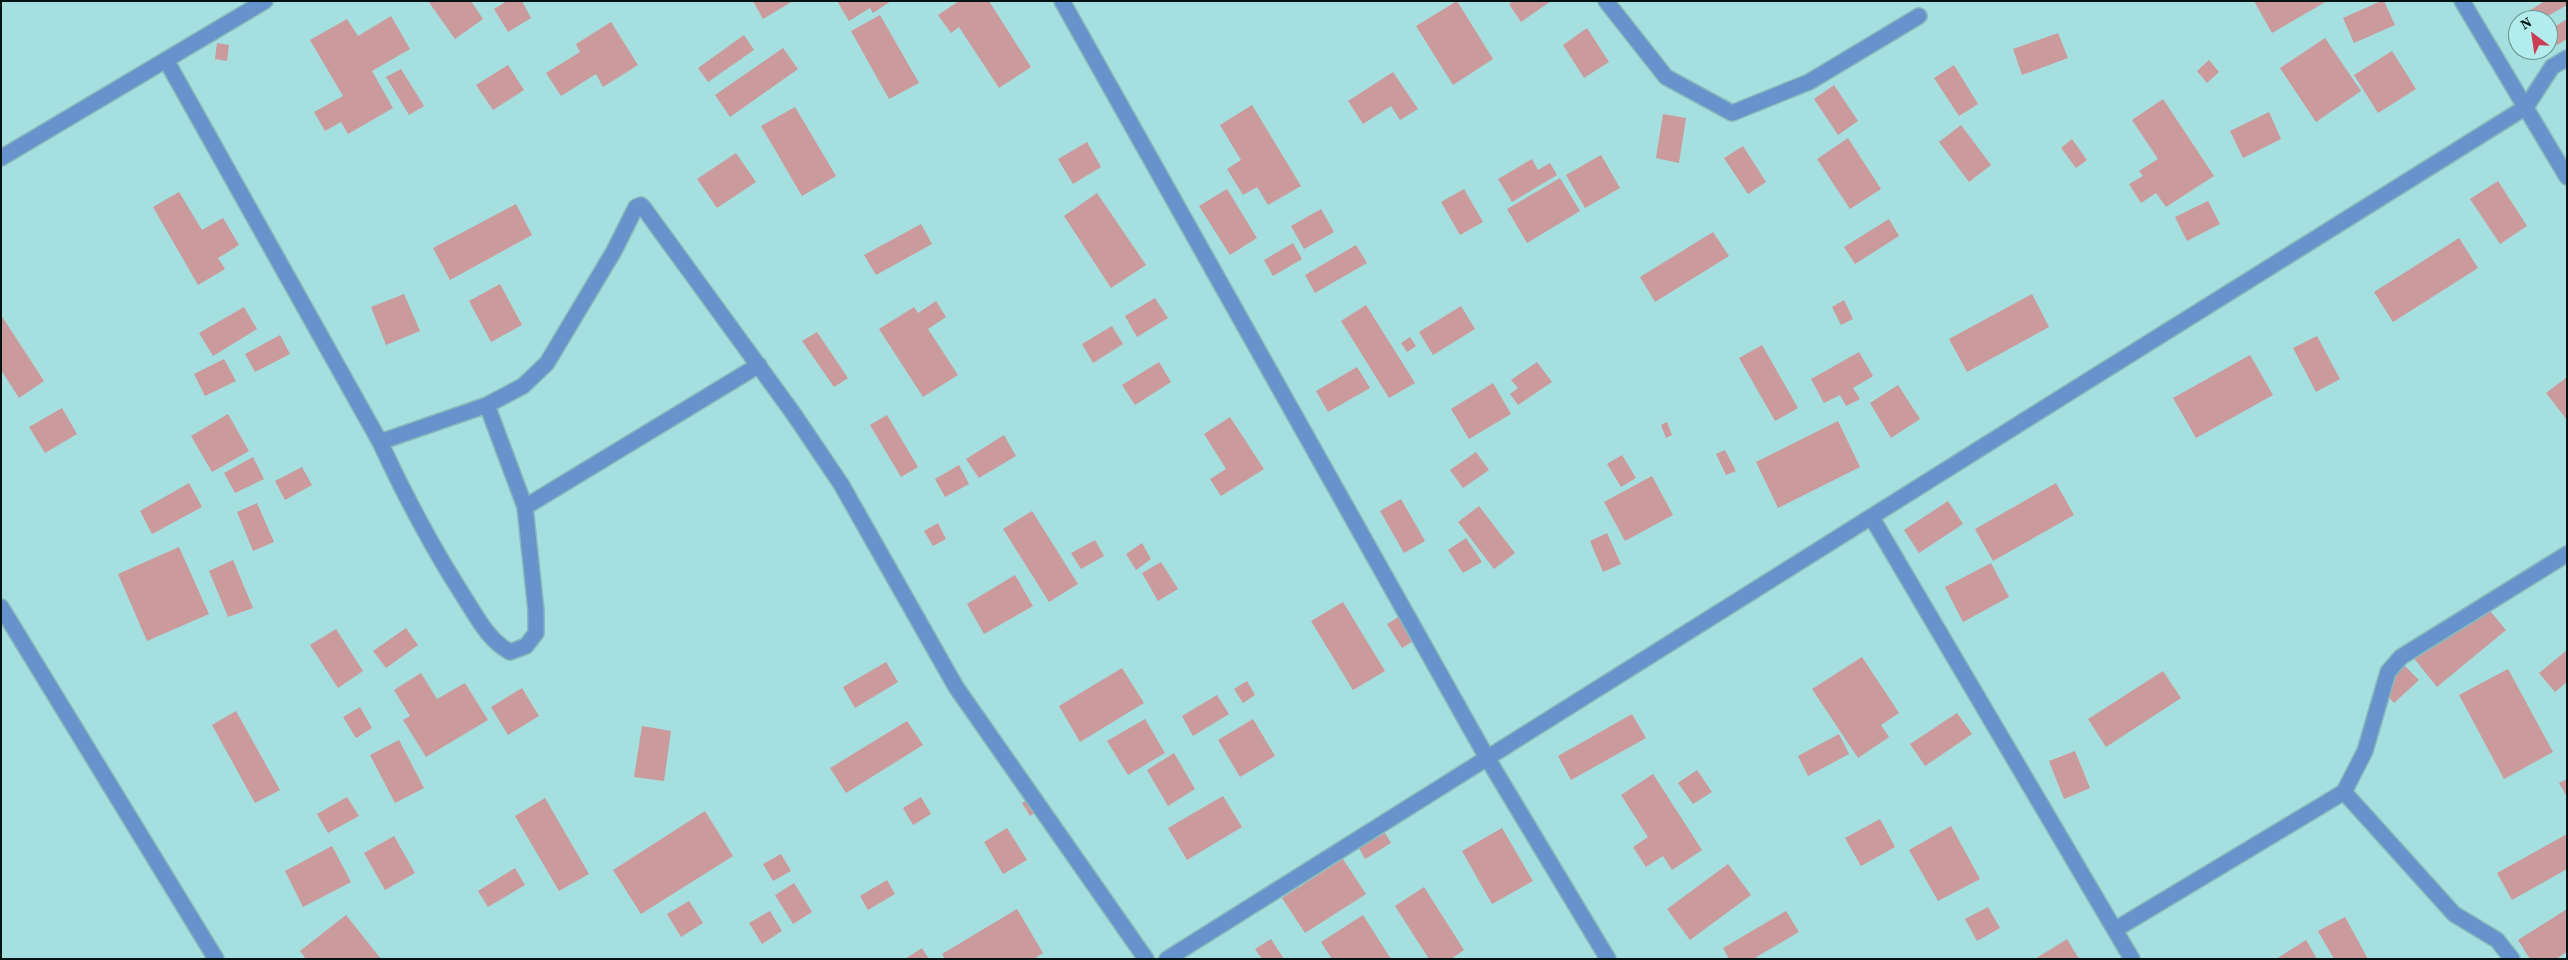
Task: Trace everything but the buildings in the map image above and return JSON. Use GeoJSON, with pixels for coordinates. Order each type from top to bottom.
{"type":"FeatureCollection","features":[{"type":"Feature","properties":{"kind":"street"},"geometry":{"type":"LineString","coordinates":[[1,158],[265,1]]}},
{"type":"Feature","properties":{"kind":"street"},"geometry":{"type":"LineString","coordinates":[[1062,1],[1486,756],[1608,959]]}},
{"type":"Feature","properties":{"kind":"street"},"geometry":{"type":"LineString","coordinates":[[1606,1],[1666,77],[1732,114],[1809,82],[1919,16]]}},
{"type":"Feature","properties":{"kind":"street"},"geometry":{"type":"LineString","coordinates":[[2462,1],[2567,177]]}},
{"type":"Feature","properties":{"kind":"street"},"geometry":{"type":"LineString","coordinates":[[1167,959],[1486,756],[1872,518],[2526,107],[2552,67],[2567,58]]}},
{"type":"Feature","properties":{"kind":"street"},"geometry":{"type":"LineString","coordinates":[[166,60],[380,442],[437,555],[482,626],[497,645],[510,652],[526,646],[536,633],[536,611],[525,507],[488,405]]}},
{"type":"Feature","properties":{"kind":"street"},"geometry":{"type":"LineString","coordinates":[[380,442],[488,405],[523,386],[547,364],[614,251],[636,207],[641,205],[759,365],[841,484],[956,687],[1146,959]]}},
{"type":"Feature","properties":{"kind":"street"},"geometry":{"type":"LineString","coordinates":[[525,507],[759,365]]}},
{"type":"Feature","properties":{"kind":"street"},"geometry":{"type":"LineString","coordinates":[[1872,518],[2132,959]]}},
{"type":"Feature","properties":{"kind":"street"},"geometry":{"type":"LineString","coordinates":[[2116,929],[2344,792],[2365,751],[2388,672],[2401,657],[2567,554]]}},
{"type":"Feature","properties":{"kind":"street"},"geometry":{"type":"LineString","coordinates":[[1,606],[216,959]]}},
{"type":"Feature","properties":{"kind":"street"},"geometry":{"type":"LineString","coordinates":[[2344,792],[2454,914],[2497,940],[2512,959]]}}]}
